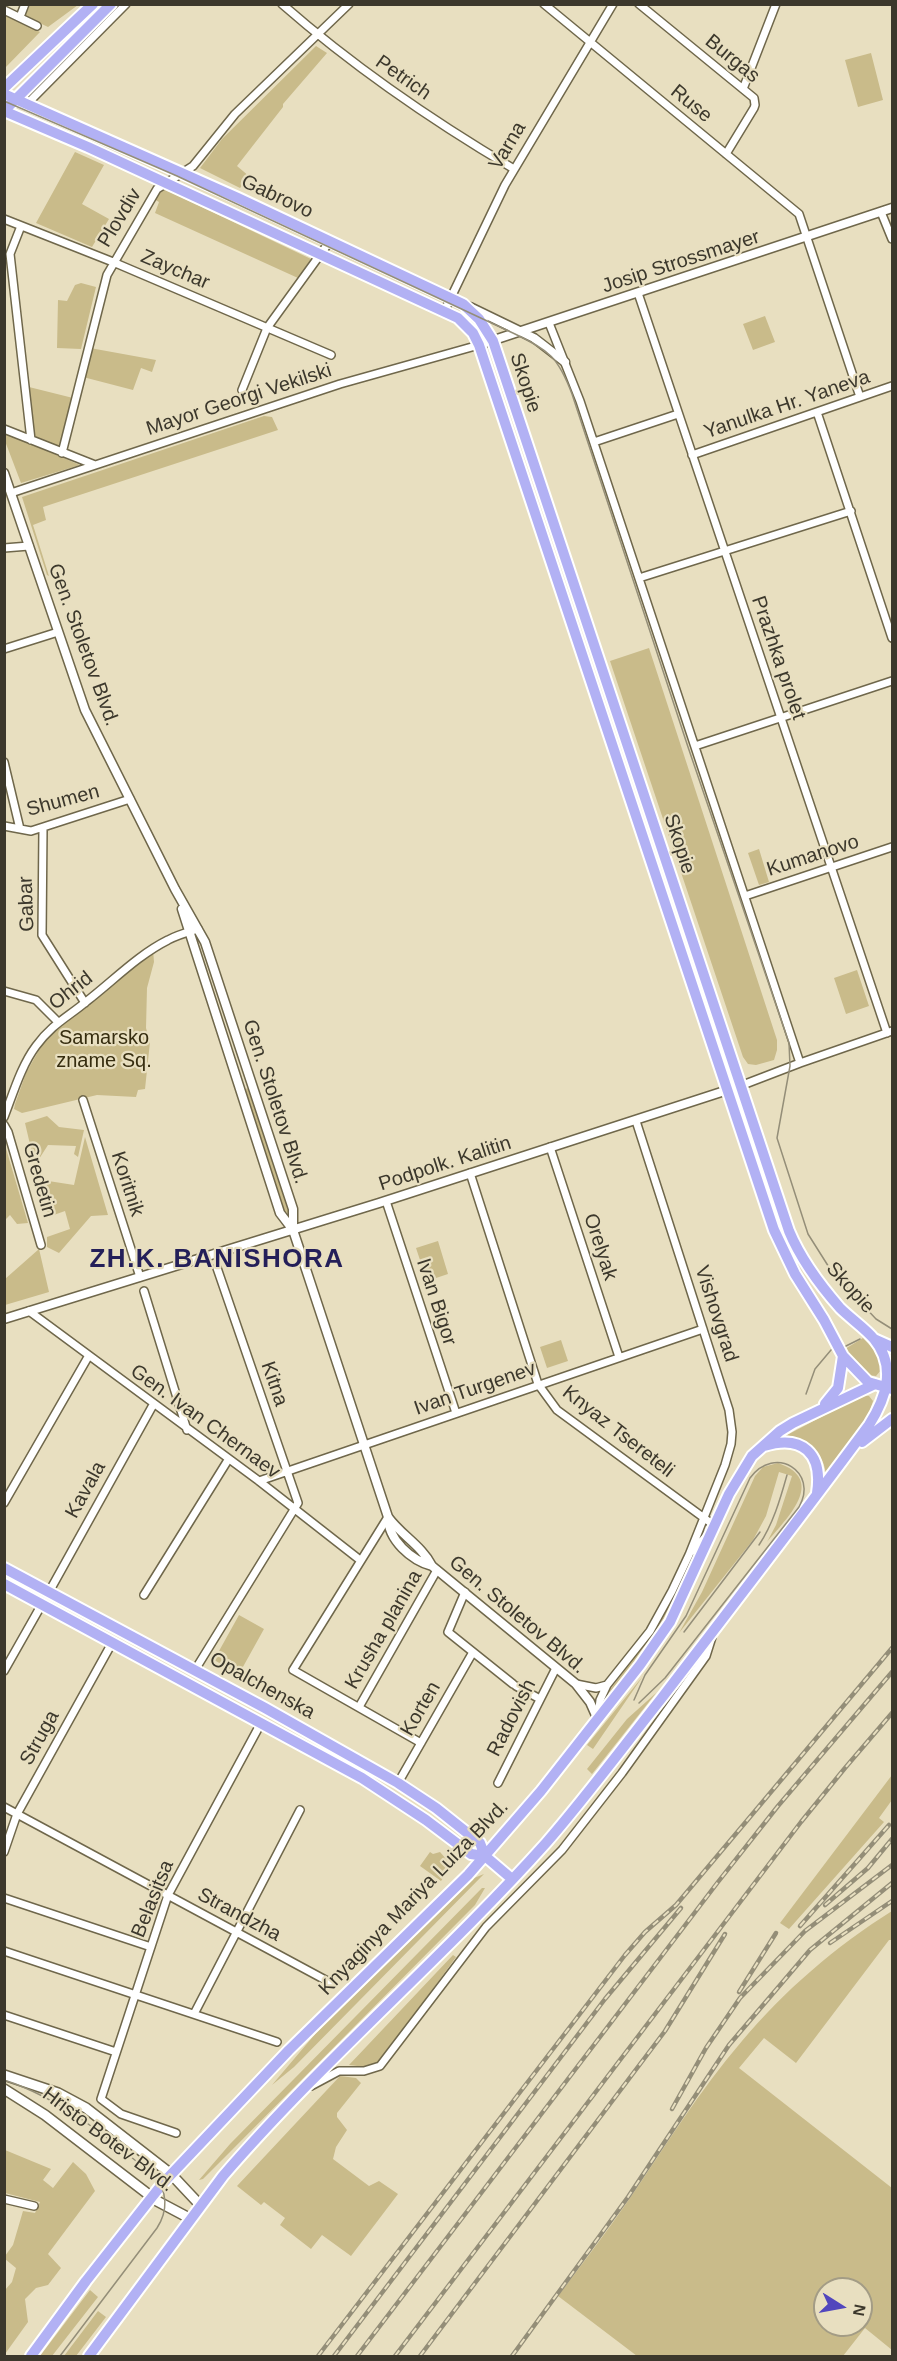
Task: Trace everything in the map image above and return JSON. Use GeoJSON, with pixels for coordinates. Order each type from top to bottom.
{"type":"FeatureCollection","features":[{"type":"Feature","properties":{"kind":"main road"},"geometry":{"type":"LineString","coordinates":[[4,88],[93,4]]}},
{"type":"Feature","properties":{"kind":"main road"},"geometry":{"type":"LineString","coordinates":[[4,111],[111,4]]}},
{"type":"Feature","properties":{"kind":"main road","name":"Gabrovo"},"geometry":{"type":"LineString","coordinates":[[4,94],[330,241],[463,304]]}},
{"type":"Feature","properties":{"kind":"main road","name":"Gabrovo"},"geometry":{"type":"LineString","coordinates":[[4,111],[165,182],[458,318]]}},
{"type":"Feature","properties":{"kind":"main road","name":"Skopie"},"geometry":{"type":"LineString","coordinates":[[463,304],[494,337],[789,1231],[800,1256],[823,1288],[854,1322],[874,1339],[887,1365],[890,1384]]}},
{"type":"Feature","properties":{"kind":"main road","name":"Skopie"},"geometry":{"type":"LineString","coordinates":[[458,318],[473,333],[479,345],[782,1251],[843,1356],[863,1378],[873,1385]]}},
{"type":"Feature","properties":{"kind":"main road"},"geometry":{"type":"LineString","coordinates":[[874,1339],[892,1347]]}},
{"type":"Feature","properties":{"kind":"main road"},"geometry":{"type":"LineString","coordinates":[[818,1411],[838,1388],[843,1356]]}},
{"type":"Feature","properties":{"kind":"main road"},"geometry":{"type":"LineString","coordinates":[[89,2356],[229,2169],[297,2096],[512,1879],[564,1822],[714,1631],[843,1461],[879,1410],[890,1384]]}},
{"type":"Feature","properties":{"kind":"main road","name":"Knyaginya Mariya Luiza Blvd."},"geometry":{"type":"LineString","coordinates":[[31,2356],[171,2174],[289,2050],[485,1856],[598,1720],[670,1622],[729,1494],[752,1456],[780,1431],[818,1411],[873,1385],[890,1384]]}},
{"type":"Feature","properties":{"kind":"main road"},"geometry":{"type":"LineString","coordinates":[[843,1461],[867,1438],[892,1419]]}},
{"type":"Feature","properties":{"kind":"main road"},"geometry":{"type":"LineString","coordinates":[[760,1447],[785,1442],[803,1448],[812,1455],[818,1465],[820,1476],[817,1493]]}},
{"type":"Feature","properties":{"kind":"main road","name":"Opalchenska"},"geometry":{"type":"LineString","coordinates":[[4,1568],[195,1670],[398,1783],[436,1808],[480,1843],[485,1856],[512,1879]]}},
{"type":"Feature","properties":{"kind":"main road","name":"Opalchenska"},"geometry":{"type":"LineString","coordinates":[[4,1584],[362,1778],[426,1820],[471,1854],[485,1856]]}},
{"type":"Feature","properties":{"kind":"main road","name":"Hristo Botev Blvd."},"geometry":{"type":"LineString","coordinates":[[4,2075],[58,2093],[86,2108],[171,2174],[201,2206]]}},
{"type":"Feature","properties":{"kind":"main road","name":"Hristo Botev Blvd."},"geometry":{"type":"LineString","coordinates":[[4,2089],[45,2115],[151,2198],[191,2219]]}},
{"type":"Feature","properties":{"kind":"street"},"geometry":{"type":"LineString","coordinates":[[20,17],[25,4]]}},
{"type":"Feature","properties":{"kind":"street"},"geometry":{"type":"LineString","coordinates":[[28,103],[126,4]]}},
{"type":"Feature","properties":{"kind":"street","name":"Petrich"},"geometry":{"type":"LineString","coordinates":[[282,4],[354,65],[458,136],[514,169]]}},
{"type":"Feature","properties":{"kind":"street","name":"Plovdiv"},"geometry":{"type":"LineString","coordinates":[[62,453],[107,275],[157,189],[193,166],[235,114],[349,4]]}},
{"type":"Feature","properties":{"kind":"street","name":"Ruse"},"geometry":{"type":"LineString","coordinates":[[544,4],[800,214],[860,397]]}},
{"type":"Feature","properties":{"kind":"street","name":"Varna"},"geometry":{"type":"LineString","coordinates":[[444,312],[514,169],[613,4]]}},
{"type":"Feature","properties":{"kind":"street","name":"Burgas"},"geometry":{"type":"LineString","coordinates":[[639,4],[754,98],[755,105],[726,154]]}},
{"type":"Feature","properties":{"kind":"street"},"geometry":{"type":"LineString","coordinates":[[744,89],[776,4]]}},
{"type":"Feature","properties":{"kind":"street"},"geometry":{"type":"LineString","coordinates":[[4,10],[37,26]]}},
{"type":"Feature","properties":{"kind":"street"},"geometry":{"type":"LineString","coordinates":[[17,98],[38,94]]}},
{"type":"Feature","properties":{"kind":"street","name":"Josip Strossmayer"},"geometry":{"type":"LineString","coordinates":[[479,345],[494,337],[521,332],[549,323],[892,208]]}},
{"type":"Feature","properties":{"kind":"street"},"geometry":{"type":"LineString","coordinates":[[881,212],[892,239]]}},
{"type":"Feature","properties":{"kind":"street","name":"Zaychar"},"geometry":{"type":"LineString","coordinates":[[4,219],[113,262],[331,355]]}},
{"type":"Feature","properties":{"kind":"street"},"geometry":{"type":"LineString","coordinates":[[21,226],[10,254],[31,440]]}},
{"type":"Feature","properties":{"kind":"street"},"geometry":{"type":"LineString","coordinates":[[242,390],[267,328],[330,241]]}},
{"type":"Feature","properties":{"kind":"street","name":"Prazhka prolet"},"geometry":{"type":"LineString","coordinates":[[638,293],[831,868],[890,1032]]}},
{"type":"Feature","properties":{"kind":"street","name":"Gabrovo"},"geometry":{"type":"LineString","coordinates":[[463,304],[521,332],[565,362]]}},
{"type":"Feature","properties":{"kind":"street","name":"Gabrovo"},"geometry":{"type":"LineString","coordinates":[[458,318],[494,337]]}},
{"type":"Feature","properties":{"kind":"street"},"geometry":{"type":"LineString","coordinates":[[549,323],[594,442],[800,1063]]}},
{"type":"Feature","properties":{"kind":"street","name":"Mayor Georgi Vekilski"},"geometry":{"type":"LineString","coordinates":[[11,493],[340,384],[479,345]]}},
{"type":"Feature","properties":{"kind":"street","name":"Yanulka Hr. Yaneva"},"geometry":{"type":"LineString","coordinates":[[692,454],[892,386]]}},
{"type":"Feature","properties":{"kind":"street"},"geometry":{"type":"LineString","coordinates":[[817,412],[892,638]]}},
{"type":"Feature","properties":{"kind":"street"},"geometry":{"type":"LineString","coordinates":[[594,442],[678,414]]}},
{"type":"Feature","properties":{"kind":"street"},"geometry":{"type":"LineString","coordinates":[[4,429],[95,465]]}},
{"type":"Feature","properties":{"kind":"street","name":"Gen. Stoletov Blvd."},"geometry":{"type":"LineString","coordinates":[[4,473],[85,710],[194,930],[280,1213],[293,1230]]}},
{"type":"Feature","properties":{"kind":"street"},"geometry":{"type":"LineString","coordinates":[[639,578],[851,511]]}},
{"type":"Feature","properties":{"kind":"street"},"geometry":{"type":"LineString","coordinates":[[4,548],[29,546]]}},
{"type":"Feature","properties":{"kind":"street"},"geometry":{"type":"LineString","coordinates":[[4,649],[58,632]]}},
{"type":"Feature","properties":{"kind":"street"},"geometry":{"type":"LineString","coordinates":[[695,746],[892,681]]}},
{"type":"Feature","properties":{"kind":"street"},"geometry":{"type":"LineString","coordinates":[[4,762],[20,829]]}},
{"type":"Feature","properties":{"kind":"street","name":"Shumen"},"geometry":{"type":"LineString","coordinates":[[4,826],[31,831],[130,799]]}},
{"type":"Feature","properties":{"kind":"street","name":"Gabar"},"geometry":{"type":"LineString","coordinates":[[43,828],[42,935],[85,1003]]}},
{"type":"Feature","properties":{"kind":"street","name":"Kumanovo"},"geometry":{"type":"LineString","coordinates":[[745,896],[892,847]]}},
{"type":"Feature","properties":{"kind":"street","name":"Gen. Stoletov Blvd."},"geometry":{"type":"LineString","coordinates":[[194,930],[209,953],[293,1209],[293,1230],[388,1517],[391,1535],[423,1563],[435,1568],[465,1592],[576,1684],[590,1702],[598,1720]]}},
{"type":"Feature","properties":{"kind":"street","name":"Ohrid"},"geometry":{"type":"LineString","coordinates":[[4,1117],[21,1074],[35,1047],[57,1021],[85,1003],[154,948],[169,939],[194,930]]}},
{"type":"Feature","properties":{"kind":"street"},"geometry":{"type":"LineString","coordinates":[[4,991],[36,1000],[57,1021]]}},
{"type":"Feature","properties":{"kind":"street","name":"Podpolk. Kalitin"},"geometry":{"type":"LineString","coordinates":[[4,1319],[636,1121],[728,1091],[890,1032]]}},
{"type":"Feature","properties":{"kind":"street","name":"Koritnik"},"geometry":{"type":"LineString","coordinates":[[83,1100],[140,1277]]}},
{"type":"Feature","properties":{"kind":"street","name":"Vishovgrad"},"geometry":{"type":"LineString","coordinates":[[636,1121],[729,1410],[732,1432],[725,1465],[689,1555]]}},
{"type":"Feature","properties":{"kind":"street","name":"Gredetin"},"geometry":{"type":"LineString","coordinates":[[4,1125],[41,1245]]}},
{"type":"Feature","properties":{"kind":"street","name":"Orelyak"},"geometry":{"type":"LineString","coordinates":[[550,1147],[619,1357]]}},
{"type":"Feature","properties":{"kind":"street","name":"Knyaz Tsereteli"},"geometry":{"type":"LineString","coordinates":[[470,1173],[538,1384],[557,1410],[715,1526]]}},
{"type":"Feature","properties":{"kind":"street","name":"Ivan Bigor"},"geometry":{"type":"LineString","coordinates":[[386,1201],[456,1413]]}},
{"type":"Feature","properties":{"kind":"street","name":"Kitna"},"geometry":{"type":"LineString","coordinates":[[217,1268],[298,1503],[295,1509]]}},
{"type":"Feature","properties":{"kind":"street"},"geometry":{"type":"LineString","coordinates":[[144,1291],[187,1430]]}},
{"type":"Feature","properties":{"kind":"street","name":"Gen. Ivan Chernaev"},"geometry":{"type":"LineString","coordinates":[[29,1311],[88,1357],[259,1481],[360,1560]]}},
{"type":"Feature","properties":{"kind":"street","name":"Ivan Turgenev"},"geometry":{"type":"LineString","coordinates":[[259,1481],[703,1329]]}},
{"type":"Feature","properties":{"kind":"street"},"geometry":{"type":"LineString","coordinates":[[4,1503],[88,1357]]}},
{"type":"Feature","properties":{"kind":"street","name":"Kavala"},"geometry":{"type":"LineString","coordinates":[[49,1592],[153,1405]]}},
{"type":"Feature","properties":{"kind":"street"},"geometry":{"type":"LineString","coordinates":[[144,1595],[228,1460]]}},
{"type":"Feature","properties":{"kind":"street"},"geometry":{"type":"LineString","coordinates":[[195,1670],[295,1509]]}},
{"type":"Feature","properties":{"kind":"street"},"geometry":{"type":"LineString","coordinates":[[388,1517],[293,1670],[421,1743]]}},
{"type":"Feature","properties":{"kind":"street"},"geometry":{"type":"LineString","coordinates":[[598,1720],[600,1700],[607,1685],[650,1632],[689,1555],[715,1526]]}},
{"type":"Feature","properties":{"kind":"street","name":"Krusha planina"},"geometry":{"type":"LineString","coordinates":[[359,1707],[435,1568]]}},
{"type":"Feature","properties":{"kind":"street"},"geometry":{"type":"LineString","coordinates":[[465,1592],[448,1632],[514,1685],[540,1699]]}},
{"type":"Feature","properties":{"kind":"street"},"geometry":{"type":"LineString","coordinates":[[4,1671],[42,1604]]}},
{"type":"Feature","properties":{"kind":"street"},"geometry":{"type":"LineString","coordinates":[[297,2096],[329,2074],[339,2071],[364,2071],[380,2066],[486,1927],[562,1850],[622,1773],[706,1656],[714,1631]]}},
{"type":"Feature","properties":{"kind":"street","name":"Struga"},"geometry":{"type":"LineString","coordinates":[[4,1852],[17,1814],[112,1643]]}},
{"type":"Feature","properties":{"kind":"street","name":"Korten"},"geometry":{"type":"LineString","coordinates":[[398,1783],[473,1652]]}},
{"type":"Feature","properties":{"kind":"street","name":"Radovish"},"geometry":{"type":"LineString","coordinates":[[498,1783],[556,1668]]}},
{"type":"Feature","properties":{"kind":"street"},"geometry":{"type":"LineString","coordinates":[[576,1684],[596,1688],[607,1685]]}},
{"type":"Feature","properties":{"kind":"street","name":"Belasitsa"},"geometry":{"type":"LineString","coordinates":[[101,2099],[168,1895],[261,1723]]}},
{"type":"Feature","properties":{"kind":"street","name":"Strandzha"},"geometry":{"type":"LineString","coordinates":[[4,1807],[331,1983]]}},
{"type":"Feature","properties":{"kind":"street"},"geometry":{"type":"LineString","coordinates":[[194,2014],[300,1810]]}},
{"type":"Feature","properties":{"kind":"street"},"geometry":{"type":"LineString","coordinates":[[4,1898],[151,1947]]}},
{"type":"Feature","properties":{"kind":"street"},"geometry":{"type":"LineString","coordinates":[[4,1952],[277,2042]]}},
{"type":"Feature","properties":{"kind":"street"},"geometry":{"type":"LineString","coordinates":[[4,2015],[116,2052]]}},
{"type":"Feature","properties":{"kind":"street","name":"Hristo Botev Blvd."},"geometry":{"type":"LineString","coordinates":[[101,2099],[121,2114],[176,2133]]}},
{"type":"Feature","properties":{"kind":"street"},"geometry":{"type":"LineString","coordinates":[[4,2199],[34,2205]]}},
{"type":"Feature","properties":{"kind":"green space"},"geometry":{"type":"Polygon","coordinates":[[[30,4],[78,5],[48,27],[25,16],[30,4]]]}},
{"type":"Feature","properties":{"kind":"green space"},"geometry":{"type":"Polygon","coordinates":[[[5,14],[40,32],[5,68],[5,14]]]}},
{"type":"Feature","properties":{"kind":"green space"},"geometry":{"type":"Polygon","coordinates":[[[316,46],[327,53],[283,104],[237,166],[250,177],[240,188],[200,168],[222,139],[316,46]]]}},
{"type":"Feature","properties":{"kind":"green space"},"geometry":{"type":"Polygon","coordinates":[[[871,53],[883,100],[858,107],[845,60],[871,53]]]}},
{"type":"Feature","properties":{"kind":"green space"},"geometry":{"type":"Polygon","coordinates":[[[75,152],[104,165],[82,204],[109,219],[92,247],[36,223],[75,152]]]}},
{"type":"Feature","properties":{"kind":"green space"},"geometry":{"type":"Polygon","coordinates":[[[161,188],[311,259],[298,278],[155,213],[159,202],[154,199],[161,188]]]}},
{"type":"Feature","properties":{"kind":"green space"},"geometry":{"type":"Polygon","coordinates":[[[81,283],[96,287],[81,349],[57,348],[58,300],[67,301],[75,285],[81,283]]]}},
{"type":"Feature","properties":{"kind":"green space"},"geometry":{"type":"Polygon","coordinates":[[[765,316],[775,342],[753,350],[743,324],[765,316]]]}},
{"type":"Feature","properties":{"kind":"green space"},"geometry":{"type":"Polygon","coordinates":[[[90,348],[156,360],[152,372],[141,368],[133,390],[83,377],[90,348]]]}},
{"type":"Feature","properties":{"kind":"green space"},"geometry":{"type":"Polygon","coordinates":[[[25,386],[73,398],[59,448],[34,437],[25,386]]]}},
{"type":"Feature","properties":{"kind":"green space"},"geometry":{"type":"Polygon","coordinates":[[[264,416],[272,417],[278,430],[43,507],[46,520],[33,525],[49,576],[47,575],[22,497],[264,416]]]}},
{"type":"Feature","properties":{"kind":"green space"},"geometry":{"type":"Polygon","coordinates":[[[5,433],[80,465],[21,483],[5,441],[5,433]]]}},
{"type":"Feature","properties":{"kind":"green space"},"geometry":{"type":"Polygon","coordinates":[[[649,648],[777,1040],[774,1060],[756,1065],[748,1064],[743,1057],[610,661],[649,648]]]}},
{"type":"Feature","properties":{"kind":"green space"},"geometry":{"type":"Polygon","coordinates":[[[759,849],[769,882],[759,885],[748,853],[759,849]]]}},
{"type":"Feature","properties":{"kind":"green space","name":"Samarsko zname Sq."},"geometry":{"type":"Polygon","coordinates":[[[153,950],[154,962],[147,988],[146,1028],[150,1042],[145,1089],[138,1090],[136,1097],[97,1095],[22,1113],[14,1109],[26,1073],[43,1043],[56,1028],[153,950]]]}},
{"type":"Feature","properties":{"kind":"green space"},"geometry":{"type":"Polygon","coordinates":[[[857,970],[869,1006],[846,1014],[834,978],[857,970]]]}},
{"type":"Feature","properties":{"kind":"green space"},"geometry":{"type":"Polygon","coordinates":[[[247,1088],[250,1091],[290,1209],[288,1213],[284,1212],[245,1091],[247,1088]]]}},
{"type":"Feature","properties":{"kind":"green space"},"geometry":{"type":"Polygon","coordinates":[[[47,1116],[59,1127],[84,1130],[78,1157],[74,1154],[76,1146],[48,1145],[39,1159],[36,1170],[25,1123],[47,1116]]]}},
{"type":"Feature","properties":{"kind":"green space"},"geometry":{"type":"Polygon","coordinates":[[[85,1137],[108,1215],[91,1216],[59,1253],[47,1247],[47,1237],[70,1229],[65,1211],[48,1217],[42,1180],[74,1185],[85,1137]]]}},
{"type":"Feature","properties":{"kind":"green space"},"geometry":{"type":"Polygon","coordinates":[[[4,1145],[28,1223],[17,1224],[10,1215],[5,1220],[4,1145]]]}},
{"type":"Feature","properties":{"kind":"green space"},"geometry":{"type":"Polygon","coordinates":[[[438,1241],[448,1274],[427,1281],[416,1248],[438,1241]]]}},
{"type":"Feature","properties":{"kind":"green space"},"geometry":{"type":"Polygon","coordinates":[[[39,1249],[49,1292],[5,1305],[5,1279],[39,1249]]]}},
{"type":"Feature","properties":{"kind":"green space"},"geometry":{"type":"Polygon","coordinates":[[[863,1338],[877,1353],[882,1369],[876,1376],[867,1375],[845,1349],[863,1338]]]}},
{"type":"Feature","properties":{"kind":"green space"},"geometry":{"type":"Polygon","coordinates":[[[561,1340],[568,1361],[547,1368],[540,1347],[561,1340]]]}},
{"type":"Feature","properties":{"kind":"green space"},"geometry":{"type":"Polygon","coordinates":[[[863,1395],[869,1396],[873,1401],[867,1420],[826,1475],[822,1460],[814,1449],[787,1435],[863,1395]]]}},
{"type":"Feature","properties":{"kind":"green space"},"geometry":{"type":"Polygon","coordinates":[[[778,1463],[793,1470],[800,1479],[802,1489],[792,1511],[767,1542],[776,1525],[792,1476],[779,1472],[766,1516],[753,1540],[679,1633],[702,1592],[755,1476],[763,1467],[778,1463]]]}},
{"type":"Feature","properties":{"kind":"green space"},"geometry":{"type":"Polygon","coordinates":[[[691,1559],[694,1561],[664,1619],[645,1649],[610,1693],[609,1691],[649,1638],[691,1559]]]}},
{"type":"Feature","properties":{"kind":"green space"},"geometry":{"type":"Polygon","coordinates":[[[239,1615],[264,1629],[239,1674],[214,1660],[239,1615]]]}},
{"type":"Feature","properties":{"kind":"green space"},"geometry":{"type":"Polygon","coordinates":[[[643,1676],[593,1749],[587,1745],[643,1676]]]}},
{"type":"Feature","properties":{"kind":"green space"},"geometry":{"type":"Polygon","coordinates":[[[656,1693],[592,1774],[587,1769],[627,1719],[656,1693]]]}},
{"type":"Feature","properties":{"kind":"green space"},"geometry":{"type":"Polygon","coordinates":[[[892,1775],[892,1800],[879,1818],[884,1822],[789,1929],[780,1923],[892,1775]]]}},
{"type":"Feature","properties":{"kind":"green space"},"geometry":{"type":"Polygon","coordinates":[[[430,1852],[433,1854],[440,1852],[447,1860],[448,1871],[441,1881],[420,1866],[430,1852]]]}},
{"type":"Feature","properties":{"kind":"green space"},"geometry":{"type":"Polygon","coordinates":[[[484,1874],[294,2067],[272,2085],[316,2033],[474,1878],[484,1874]]]}},
{"type":"Feature","properties":{"kind":"green space"},"geometry":{"type":"Polygon","coordinates":[[[482,1888],[485,1888],[475,1905],[203,2179],[199,2180],[230,2144],[482,1888]]]}},
{"type":"Feature","properties":{"kind":"green space"},"geometry":{"type":"Polygon","coordinates":[[[892,1911],[892,1940],[889,1940],[796,2063],[764,2038],[739,2068],[892,2188],[892,2350],[873,2335],[873,2277],[813,2277],[813,2337],[858,2337],[843,2356],[637,2356],[558,2296],[620,2213],[726,2060],[758,2022],[793,1987],[851,1939],[892,1911]]]}},
{"type":"Feature","properties":{"kind":"green space"},"geometry":{"type":"Polygon","coordinates":[[[453,1955],[456,1957],[380,2062],[369,2066],[349,2065],[453,1955]]]}},
{"type":"Feature","properties":{"kind":"green space"},"geometry":{"type":"Polygon","coordinates":[[[340,2076],[356,2078],[361,2083],[337,2113],[337,2117],[347,2130],[336,2147],[333,2159],[369,2186],[379,2181],[398,2194],[351,2256],[322,2235],[311,2249],[280,2225],[285,2218],[264,2202],[261,2205],[237,2186],[340,2076]]]}},
{"type":"Feature","properties":{"kind":"green space"},"geometry":{"type":"Polygon","coordinates":[[[5,2150],[51,2169],[43,2180],[53,2188],[73,2162],[86,2174],[95,2191],[48,2254],[61,2268],[48,2285],[36,2288],[25,2299],[28,2322],[5,2354],[5,2290],[12,2282],[16,2268],[5,2259],[5,2256],[13,2245],[23,2211],[35,2213],[40,2202],[5,2193],[5,2150]]]}},
{"type":"Feature","properties":{"kind":"green space"},"geometry":{"type":"Polygon","coordinates":[[[90,2290],[98,2297],[52,2356],[40,2356],[90,2290]]]}},
{"type":"Feature","properties":{"kind":"green space"},"geometry":{"type":"Polygon","coordinates":[[[98,2311],[106,2317],[76,2356],[64,2356],[98,2311]]]}},
{"type":"Feature","properties":{"kind":"tram line"},"geometry":{"type":"LineString","coordinates":[[4,101],[177,176],[515,334],[537,345],[557,363],[572,394],[688,747],[789,1043],[790,1066],[777,1138],[808,1234],[832,1272],[876,1319],[892,1329]]}},
{"type":"Feature","properties":{"kind":"tram line"},"geometry":{"type":"LineString","coordinates":[[846,1346],[860,1339]]}},
{"type":"Feature","properties":{"kind":"tram line"},"geometry":{"type":"LineString","coordinates":[[806,1394],[815,1369],[831,1350]]}},
{"type":"Feature","properties":{"kind":"tram line"},"geometry":{"type":"LineString","coordinates":[[634,1700],[645,1675],[686,1616],[750,1478],[760,1468],[771,1463],[782,1463],[791,1467],[799,1473],[803,1483],[804,1494],[799,1507],[665,1678],[639,1703]]}},
{"type":"Feature","properties":{"kind":"tram line"},"geometry":{"type":"LineString","coordinates":[[759,1545],[779,1503],[787,1475]]}},
{"type":"Feature","properties":{"kind":"tram line"},"geometry":{"type":"LineString","coordinates":[[684,1632],[760,1532]]}},
{"type":"Feature","properties":{"kind":"tram line"},"geometry":{"type":"LineString","coordinates":[[4,2080],[45,2097],[83,2120],[154,2176],[164,2195],[165,2208],[161,2222],[60,2356]]}},
{"type":"Feature","properties":{"kind":"railway"},"geometry":{"type":"LineString","coordinates":[[318,2356],[625,1955],[645,1932],[676,1905],[892,1648]]}},
{"type":"Feature","properties":{"kind":"railway"},"geometry":{"type":"LineString","coordinates":[[357,2356],[718,1882],[778,1806],[892,1672]]}},
{"type":"Feature","properties":{"kind":"railway"},"geometry":{"type":"LineString","coordinates":[[395,2356],[801,1822],[892,1713]]}},
{"type":"Feature","properties":{"kind":"railway"},"geometry":{"type":"LineString","coordinates":[[800,1926],[889,1825]]}},
{"type":"Feature","properties":{"kind":"railway"},"geometry":{"type":"LineString","coordinates":[[825,1905],[868,1868],[892,1839]]}},
{"type":"Feature","properties":{"kind":"railway"},"geometry":{"type":"LineString","coordinates":[[672,2109],[706,2048],[740,1998],[805,1931],[892,1865]]}},
{"type":"Feature","properties":{"kind":"railway"},"geometry":{"type":"LineString","coordinates":[[512,2356],[628,2197],[729,2045],[810,1950],[892,1883]]}},
{"type":"Feature","properties":{"kind":"railway"},"geometry":{"type":"LineString","coordinates":[[830,1943],[892,1901]]}},
{"type":"Feature","properties":{"kind":"railway"},"geometry":{"type":"LineString","coordinates":[[334,2356],[605,1999],[681,1908]]}},
{"type":"Feature","properties":{"kind":"railway"},"geometry":{"type":"LineString","coordinates":[[739,1992],[776,1933]]}},
{"type":"Feature","properties":{"kind":"railway"},"geometry":{"type":"LineString","coordinates":[[420,2356],[665,2031],[725,1934]]}},
{"type":"Feature","properties":{"kind":"district","name":"ZH.K. BANISHORA"},"geometry":{"type":"Point","coordinates":[217,1260]}}]}
